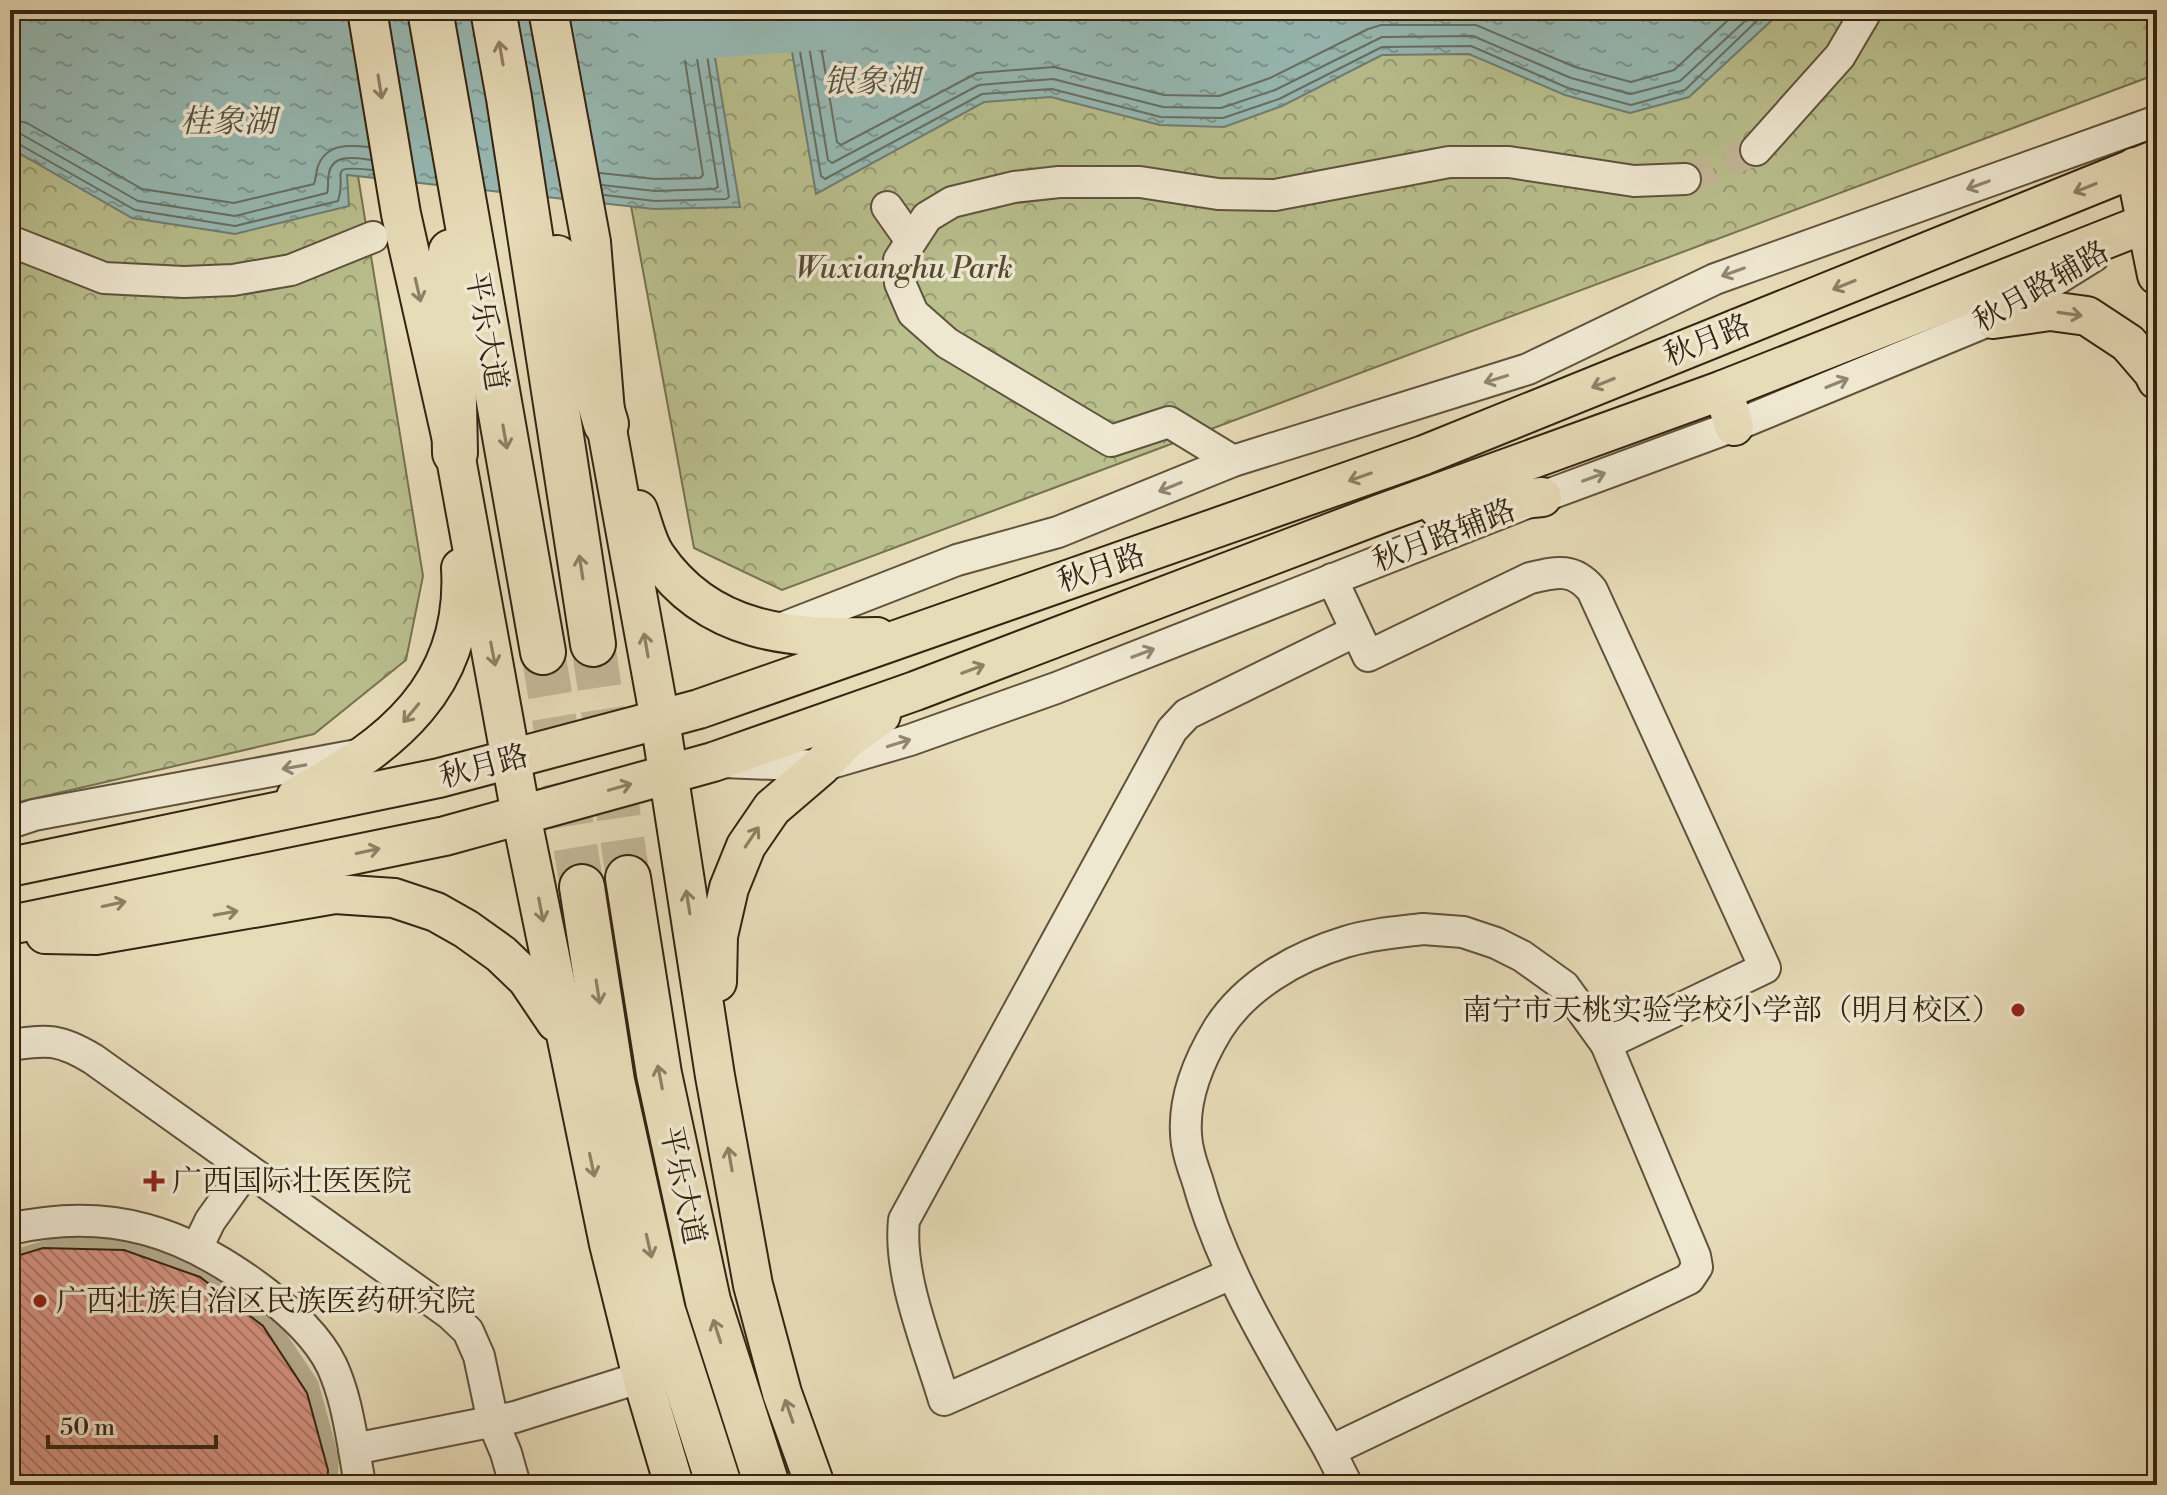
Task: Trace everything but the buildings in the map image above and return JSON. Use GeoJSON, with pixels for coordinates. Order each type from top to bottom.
{"type":"FeatureCollection","features":[{"type":"Feature","properties":{"kind":"highway","name":"平乐大道"},"geometry":{"type":"LineString","coordinates":[[430,10],[543,652]]}},
{"type":"Feature","properties":{"kind":"highway","name":"平乐大道"},"geometry":{"type":"LineString","coordinates":[[493,10],[593,644]]}},
{"type":"Feature","properties":{"kind":"highway"},"geometry":{"type":"LineString","coordinates":[[509,97],[606,424]]}},
{"type":"Feature","properties":{"kind":"highway"},"geometry":{"type":"LineString","coordinates":[[448,113],[455,453]]}},
{"type":"Feature","properties":{"kind":"highway","name":"平乐大道"},"geometry":{"type":"LineString","coordinates":[[628,878],[659,1074],[708,1301],[767,1485]]}},
{"type":"Feature","properties":{"kind":"highway","name":"平乐大道"},"geometry":{"type":"LineString","coordinates":[[582,887],[612,1081],[663,1311],[719,1485]]}},
{"type":"Feature","properties":{"kind":"main road"},"geometry":{"type":"LineString","coordinates":[[367,10],[387,226],[455,453],[521,815],[609,1244],[642,1377],[674,1485]]}},
{"type":"Feature","properties":{"kind":"main road"},"geometry":{"type":"LineString","coordinates":[[548,10],[591,242],[606,424],[660,720],[715,1076],[753,1285],[782,1393],[815,1485]]}},
{"type":"Feature","properties":{"kind":"main road"},"geometry":{"type":"LineString","coordinates":[[2146,163],[2157,275]]}},
{"type":"Feature","properties":{"kind":"main road","name":"秋月路"},"geometry":{"type":"LineString","coordinates":[[10,867],[439,778],[699,709],[1424,455],[2146,163]]}},
{"type":"Feature","properties":{"kind":"main road","name":"秋月路"},"geometry":{"type":"LineString","coordinates":[[10,925],[445,836],[713,762],[915,691],[1380,514],[1723,390],[2152,221]]}},
{"type":"Feature","properties":{"kind":"main road"},"geometry":{"type":"LineString","coordinates":[[1993,319],[2050,311],[2087,316],[2128,343],[2157,380]]}},
{"type":"Feature","properties":{"kind":"main road"},"geometry":{"type":"LineString","coordinates":[[1723,390],[1734,426]]}},
{"type":"Feature","properties":{"kind":"main road"},"geometry":{"type":"LineString","coordinates":[[606,424],[654,554],[685,591],[704,605],[732,620],[772,632],[832,638],[908,636]]}},
{"type":"Feature","properties":{"kind":"main road"},"geometry":{"type":"LineString","coordinates":[[266,814],[371,753],[403,723],[433,687],[451,651],[463,601],[455,453]]}},
{"type":"Feature","properties":{"kind":"main road"},"geometry":{"type":"LineString","coordinates":[[1380,514],[1542,497]]}},
{"type":"Feature","properties":{"kind":"main road"},"geometry":{"type":"LineString","coordinates":[[715,1076],[718,936],[729,888],[746,846],[772,808],[847,739],[915,691]]}},
{"type":"Feature","properties":{"kind":"main road"},"geometry":{"type":"LineString","coordinates":[[10,933],[96,935],[335,894],[394,898],[436,912],[501,954],[527,979],[566,1035]]}},
{"type":"Feature","properties":{"kind":"street"},"geometry":{"type":"LineString","coordinates":[[1756,150],[1840,56],[1867,10]]}},
{"type":"Feature","properties":{"kind":"street"},"geometry":{"type":"LineString","coordinates":[[772,632],[957,560],[1058,532],[1233,461],[1528,369],[1715,279],[2157,121]]}},
{"type":"Feature","properties":{"kind":"street"},"geometry":{"type":"LineString","coordinates":[[1233,461],[1169,422],[1111,441],[947,343],[913,313],[900,283],[899,260],[927,217],[952,202],[1014,187],[1059,182],[1140,182],[1218,194],[1275,195],[1449,162],[1509,162],[1634,181],[1685,179]]}},
{"type":"Feature","properties":{"kind":"street"},"geometry":{"type":"LineString","coordinates":[[887,207],[911,241]]}},
{"type":"Feature","properties":{"kind":"street","name":"秋月路辅路"},"geometry":{"type":"LineString","coordinates":[[713,762],[821,766],[910,740],[1056,688],[1542,497],[1734,426],[1993,319],[2152,221]]}},
{"type":"Feature","properties":{"kind":"street"},"geometry":{"type":"LineString","coordinates":[[10,241],[104,278],[184,282],[233,280],[291,270],[387,226]]}},
{"type":"Feature","properties":{"kind":"street"},"geometry":{"type":"LineString","coordinates":[[1332,579],[1368,656],[1530,578],[1556,572],[1582,578],[1592,590],[1765,968],[1606,1044]]}},
{"type":"Feature","properties":{"kind":"street"},"geometry":{"type":"LineString","coordinates":[[1231,1274],[944,1400],[905,1267],[902,1244],[904,1220],[1172,730],[1187,714],[1356,631]]}},
{"type":"Feature","properties":{"kind":"street"},"geometry":{"type":"LineString","coordinates":[[10,823],[49,812],[371,753]]}},
{"type":"Feature","properties":{"kind":"street"},"geometry":{"type":"LineString","coordinates":[[1330,1451],[1689,1279],[1697,1267],[1606,1044],[1564,986],[1522,956],[1463,932],[1423,929],[1346,941],[1298,961],[1258,985],[1230,1012],[1202,1055],[1187,1105],[1187,1143],[1203,1202],[1231,1274],[1347,1485]]}},
{"type":"Feature","properties":{"kind":"street"},"geometry":{"type":"LineString","coordinates":[[10,1045],[42,1040],[70,1045],[450,1314],[468,1331],[479,1356],[493,1422],[515,1485]]}},
{"type":"Feature","properties":{"kind":"street"},"geometry":{"type":"LineString","coordinates":[[197,1248],[210,1221],[247,1169]]}},
{"type":"Feature","properties":{"kind":"street"},"geometry":{"type":"LineString","coordinates":[[10,1229],[69,1222],[108,1222],[150,1229],[197,1248],[230,1266],[305,1328],[332,1365],[345,1404],[360,1485]]}},
{"type":"Feature","properties":{"kind":"street"},"geometry":{"type":"LineString","coordinates":[[354,1449],[515,1417],[642,1377]]}},
{"type":"Feature","properties":{"kind":"green space"},"geometry":{"type":"Polygon","coordinates":[[[10,10],[331,10],[423,576],[406,660],[314,734],[10,804],[10,10]]]}},
{"type":"Feature","properties":{"kind":"green space","name":"Wuxianghu Park"},"geometry":{"type":"Polygon","coordinates":[[[595,10],[2157,10],[2157,74],[782,590],[694,548],[595,10]]]}},
{"type":"Feature","properties":{"kind":"water","name":"桂象湖"},"geometry":{"type":"Polygon","coordinates":[[[10,10],[707,10],[740,207],[654,209],[347,175],[349,206],[235,234],[132,218],[10,148],[10,10]]]}},
{"type":"Feature","properties":{"kind":"water","name":"银象湖"},"geometry":{"type":"Polygon","coordinates":[[[785,10],[1778,10],[1771,21],[1689,97],[1630,113],[1565,95],[1469,54],[1382,55],[1282,106],[1224,127],[1160,125],[1051,97],[984,102],[816,194],[785,10]]]}},
{"type":"Feature","properties":{"kind":"waterway"},"geometry":{"type":"LineString","coordinates":[[658,42],[875,26],[931,10]]}},
{"type":"Feature","properties":{"kind":"tunnel"},"geometry":{"type":"LineString","coordinates":[[1685,179],[1756,150]]}},
{"type":"Feature","properties":{"kind":"tunnel"},"geometry":{"type":"LineString","coordinates":[[593,644],[628,878]]}},
{"type":"Feature","properties":{"kind":"tunnel"},"geometry":{"type":"LineString","coordinates":[[543,652],[582,887]]}},
{"type":"Feature","properties":{"kind":"place","name":"南宁市天桃实验学校小学部（明月校区）"},"geometry":{"type":"Point","coordinates":[2018,1010]}},
{"type":"Feature","properties":{"kind":"place","name":"广西国际壮医医院"},"geometry":{"type":"Point","coordinates":[154,1181]}},
{"type":"Feature","properties":{"kind":"place","name":"广西壮族自治区民族医药研究院"},"geometry":{"type":"Point","coordinates":[40,1301]}}]}
